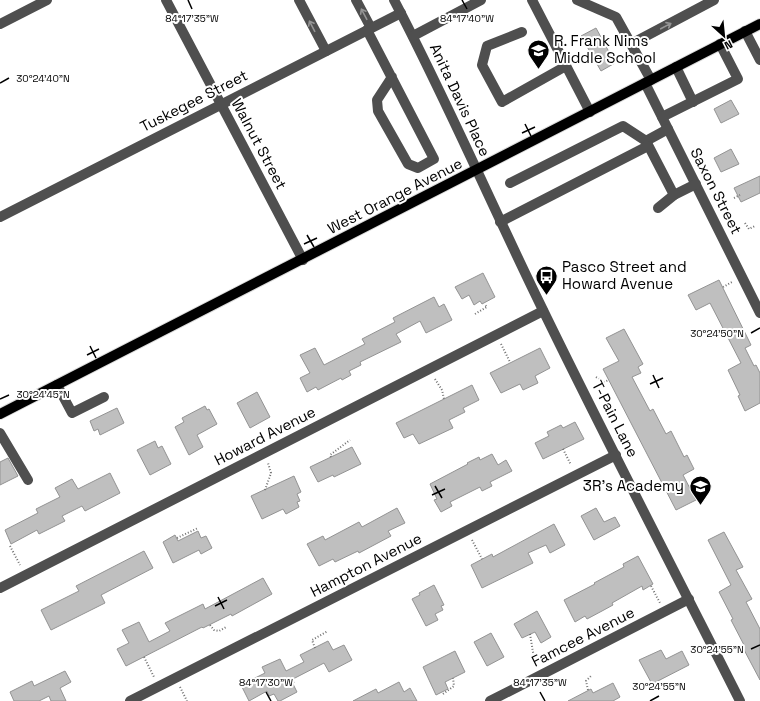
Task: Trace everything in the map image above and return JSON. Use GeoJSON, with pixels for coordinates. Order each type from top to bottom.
{"type":"FeatureCollection","features":[{"type":"Feature","properties":{"kind":"main road","name":"West Orange Avenue"},"geometry":{"type":"LineString","coordinates":[[0,414],[477,171],[760,24]]}},
{"type":"Feature","properties":{"kind":"street"},"geometry":{"type":"LineString","coordinates":[[0,24],[47,0]]}},
{"type":"Feature","properties":{"kind":"street","name":"Walnut Street"},"geometry":{"type":"LineString","coordinates":[[166,0],[303,260]]}},
{"type":"Feature","properties":{"kind":"street"},"geometry":{"type":"LineString","coordinates":[[299,0],[326,51]]}},
{"type":"Feature","properties":{"kind":"street"},"geometry":{"type":"LineString","coordinates":[[356,0],[392,77],[434,159],[418,168],[408,164],[378,111],[377,100],[392,77]]}},
{"type":"Feature","properties":{"kind":"street","name":"Anita Davis Place"},"geometry":{"type":"LineString","coordinates":[[394,0],[440,90],[477,171]]}},
{"type":"Feature","properties":{"kind":"street"},"geometry":{"type":"LineString","coordinates":[[413,36],[481,0]]}},
{"type":"Feature","properties":{"kind":"street"},"geometry":{"type":"LineString","coordinates":[[532,0],[590,112]]}},
{"type":"Feature","properties":{"kind":"street","name":"Saxon Street"},"geometry":{"type":"LineString","coordinates":[[576,0],[616,17],[631,44],[662,118],[760,313]]}},
{"type":"Feature","properties":{"kind":"street"},"geometry":{"type":"LineString","coordinates":[[631,44],[714,0]]}},
{"type":"Feature","properties":{"kind":"street","name":"Tuskegee Street"},"geometry":{"type":"LineString","coordinates":[[0,217],[401,13]]}},
{"type":"Feature","properties":{"kind":"street"},"geometry":{"type":"LineString","coordinates":[[745,31],[760,60]]}},
{"type":"Feature","properties":{"kind":"street"},"geometry":{"type":"LineString","coordinates":[[522,32],[488,46],[482,65],[502,102],[566,66]]}},
{"type":"Feature","properties":{"kind":"street"},"geometry":{"type":"LineString","coordinates":[[662,118],[738,79],[720,44]]}},
{"type":"Feature","properties":{"kind":"street"},"geometry":{"type":"LineString","coordinates":[[676,67],[693,102]]}},
{"type":"Feature","properties":{"kind":"street"},"geometry":{"type":"LineString","coordinates":[[510,183],[622,126],[647,144],[674,195]]}},
{"type":"Feature","properties":{"kind":"street"},"geometry":{"type":"LineString","coordinates":[[500,222],[647,144],[668,129]]}},
{"type":"Feature","properties":{"kind":"street","name":"T-Pain Lane"},"geometry":{"type":"LineString","coordinates":[[477,171],[543,311],[740,701]]}},
{"type":"Feature","properties":{"kind":"street"},"geometry":{"type":"LineString","coordinates":[[658,208],[674,195],[696,184]]}},
{"type":"Feature","properties":{"kind":"street","name":"Howard Avenue"},"geometry":{"type":"LineString","coordinates":[[0,588],[543,311]]}},
{"type":"Feature","properties":{"kind":"street"},"geometry":{"type":"LineString","coordinates":[[58,385],[72,414],[104,397]]}},
{"type":"Feature","properties":{"kind":"street"},"geometry":{"type":"LineString","coordinates":[[0,433],[28,480]]}},
{"type":"Feature","properties":{"kind":"street","name":"Hampton Avenue"},"geometry":{"type":"LineString","coordinates":[[130,701],[616,455]]}},
{"type":"Feature","properties":{"kind":"street","name":"Famcee Avenue"},"geometry":{"type":"LineString","coordinates":[[490,701],[689,599]]}},
{"type":"Feature","properties":{"kind":"path"},"geometry":{"type":"LineString","coordinates":[[734,198],[740,195]]}},
{"type":"Feature","properties":{"kind":"path"},"geometry":{"type":"LineString","coordinates":[[745,223],[749,230],[755,226]]}},
{"type":"Feature","properties":{"kind":"path"},"geometry":{"type":"LineString","coordinates":[[722,287],[733,282]]}},
{"type":"Feature","properties":{"kind":"path"},"geometry":{"type":"LineString","coordinates":[[475,314],[486,307],[485,305]]}},
{"type":"Feature","properties":{"kind":"path"},"geometry":{"type":"LineString","coordinates":[[501,343],[510,362]]}},
{"type":"Feature","properties":{"kind":"path"},"geometry":{"type":"LineString","coordinates":[[430,369],[442,390],[444,399]]}},
{"type":"Feature","properties":{"kind":"path"},"geometry":{"type":"LineString","coordinates":[[596,377],[604,382],[609,380]]}},
{"type":"Feature","properties":{"kind":"path"},"geometry":{"type":"LineString","coordinates":[[331,457],[330,455],[350,440]]}},
{"type":"Feature","properties":{"kind":"path"},"geometry":{"type":"LineString","coordinates":[[563,449],[576,475]]}},
{"type":"Feature","properties":{"kind":"path"},"geometry":{"type":"LineString","coordinates":[[265,490],[271,473],[268,462]]}},
{"type":"Feature","properties":{"kind":"path"},"geometry":{"type":"LineString","coordinates":[[177,538],[198,528]]}},
{"type":"Feature","properties":{"kind":"path"},"geometry":{"type":"LineString","coordinates":[[472,539],[482,559]]}},
{"type":"Feature","properties":{"kind":"path"},"geometry":{"type":"LineString","coordinates":[[10,546],[25,575]]}},
{"type":"Feature","properties":{"kind":"path"},"geometry":{"type":"LineString","coordinates":[[651,586],[660,604]]}},
{"type":"Feature","properties":{"kind":"path"},"geometry":{"type":"LineString","coordinates":[[210,625],[215,630],[219,631],[226,627]]}},
{"type":"Feature","properties":{"kind":"path"},"geometry":{"type":"LineString","coordinates":[[315,648],[312,640],[328,631]]}},
{"type":"Feature","properties":{"kind":"path"},"geometry":{"type":"LineString","coordinates":[[530,634],[534,658]]}},
{"type":"Feature","properties":{"kind":"path"},"geometry":{"type":"LineString","coordinates":[[144,657],[159,686]]}},
{"type":"Feature","properties":{"kind":"path"},"geometry":{"type":"LineString","coordinates":[[588,690],[586,681],[592,674]]}},
{"type":"Feature","properties":{"kind":"path"},"geometry":{"type":"LineString","coordinates":[[444,694],[454,686],[453,678]]}},
{"type":"Feature","properties":{"kind":"path"},"geometry":{"type":"LineString","coordinates":[[180,687],[187,701]]}},
{"type":"Feature","properties":{"kind":"building"},"geometry":{"type":"Polygon","coordinates":[[[596,28],[615,63],[601,71],[581,36],[596,28]]]}},
{"type":"Feature","properties":{"kind":"building"},"geometry":{"type":"Polygon","coordinates":[[[731,100],[739,114],[721,123],[714,109],[731,100]]]}},
{"type":"Feature","properties":{"kind":"building"},"geometry":{"type":"Polygon","coordinates":[[[731,149],[739,164],[721,172],[714,158],[731,149]]]}},
{"type":"Feature","properties":{"kind":"building"},"geometry":{"type":"Polygon","coordinates":[[[760,176],[760,193],[741,202],[734,188],[760,176]]]}},
{"type":"Feature","properties":{"kind":"building"},"geometry":{"type":"Polygon","coordinates":[[[483,273],[495,297],[482,304],[480,301],[474,305],[469,295],[462,299],[455,287],[483,273]]]}},
{"type":"Feature","properties":{"kind":"building"},"geometry":{"type":"Polygon","coordinates":[[[719,280],[751,345],[745,348],[754,366],[756,365],[760,373],[760,403],[745,411],[738,396],[740,395],[728,370],[741,363],[710,303],[696,310],[688,295],[719,280]]]}},
{"type":"Feature","properties":{"kind":"building"},"geometry":{"type":"Polygon","coordinates":[[[434,297],[439,307],[444,304],[452,320],[426,333],[420,321],[396,334],[401,342],[360,362],[361,365],[349,371],[351,375],[342,380],[341,378],[318,390],[316,387],[307,392],[300,378],[310,373],[300,355],[315,348],[324,365],[365,344],[362,339],[395,322],[393,318],[434,297]]]}},
{"type":"Feature","properties":{"kind":"building"},"geometry":{"type":"Polygon","coordinates":[[[624,329],[643,364],[638,367],[641,373],[632,377],[650,411],[653,409],[666,434],[671,431],[684,457],[687,455],[694,469],[683,475],[696,500],[676,510],[603,369],[619,361],[606,338],[624,329]]]}},
{"type":"Feature","properties":{"kind":"building"},"geometry":{"type":"Polygon","coordinates":[[[540,348],[550,368],[535,376],[538,383],[523,390],[520,384],[501,393],[490,373],[540,348]]]}},
{"type":"Feature","properties":{"kind":"building"},"geometry":{"type":"Polygon","coordinates":[[[472,385],[479,400],[463,408],[465,412],[449,420],[453,428],[419,444],[413,434],[404,438],[396,423],[472,385]]]}},
{"type":"Feature","properties":{"kind":"building"},"geometry":{"type":"Polygon","coordinates":[[[257,392],[270,417],[250,428],[237,403],[257,392]]]}},
{"type":"Feature","properties":{"kind":"building"},"geometry":{"type":"Polygon","coordinates":[[[205,406],[207,410],[209,409],[217,424],[197,435],[203,447],[189,455],[175,427],[184,422],[182,418],[205,406]]]}},
{"type":"Feature","properties":{"kind":"building"},"geometry":{"type":"Polygon","coordinates":[[[117,408],[124,423],[100,435],[98,429],[94,431],[90,421],[117,408]]]}},
{"type":"Feature","properties":{"kind":"building"},"geometry":{"type":"Polygon","coordinates":[[[575,422],[584,439],[543,459],[535,443],[549,436],[547,432],[561,425],[563,428],[575,422]]]}},
{"type":"Feature","properties":{"kind":"building"},"geometry":{"type":"Polygon","coordinates":[[[155,441],[158,448],[162,446],[171,464],[150,475],[137,450],[155,441]]]}},
{"type":"Feature","properties":{"kind":"building"},"geometry":{"type":"Polygon","coordinates":[[[352,447],[361,464],[334,477],[333,475],[318,482],[310,467],[352,447]]]}},
{"type":"Feature","properties":{"kind":"building"},"geometry":{"type":"Polygon","coordinates":[[[492,454],[498,465],[506,460],[512,471],[490,482],[492,486],[482,491],[480,487],[450,502],[452,506],[441,512],[434,500],[437,499],[430,484],[479,457],[480,460],[492,454]]]}},
{"type":"Feature","properties":{"kind":"building"},"geometry":{"type":"Polygon","coordinates":[[[8,458],[18,476],[0,485],[0,462],[8,458]]]}},
{"type":"Feature","properties":{"kind":"building"},"geometry":{"type":"Polygon","coordinates":[[[110,473],[120,493],[85,511],[82,506],[62,516],[65,521],[39,534],[37,530],[11,544],[5,530],[38,513],[36,509],[60,497],[55,488],[72,479],[78,489],[110,473]]]}},
{"type":"Feature","properties":{"kind":"building"},"geometry":{"type":"Polygon","coordinates":[[[294,476],[301,492],[297,494],[300,501],[297,502],[299,507],[286,514],[283,509],[262,519],[251,496],[294,476]]]}},
{"type":"Feature","properties":{"kind":"building"},"geometry":{"type":"Polygon","coordinates":[[[397,508],[405,523],[388,531],[391,536],[359,553],[358,551],[335,562],[333,559],[319,566],[307,544],[323,536],[325,540],[359,522],[362,527],[397,508]]]}},
{"type":"Feature","properties":{"kind":"building"},"geometry":{"type":"Polygon","coordinates":[[[596,508],[604,522],[615,517],[620,526],[594,540],[581,516],[596,508]]]}},
{"type":"Feature","properties":{"kind":"building"},"geometry":{"type":"Polygon","coordinates":[[[554,524],[565,545],[550,553],[546,545],[528,553],[533,563],[482,588],[471,565],[492,554],[493,557],[554,524]]]}},
{"type":"Feature","properties":{"kind":"building"},"geometry":{"type":"Polygon","coordinates":[[[198,531],[201,538],[206,536],[212,548],[201,554],[199,550],[173,563],[163,542],[175,535],[178,541],[198,531]]]}},
{"type":"Feature","properties":{"kind":"building"},"geometry":{"type":"Polygon","coordinates":[[[724,532],[743,567],[736,570],[752,599],[746,602],[760,629],[760,680],[742,646],[744,645],[731,620],[733,619],[719,592],[731,585],[708,540],[724,532]]]}},
{"type":"Feature","properties":{"kind":"building"},"geometry":{"type":"Polygon","coordinates":[[[144,551],[153,568],[101,595],[105,603],[51,630],[41,610],[79,591],[76,586],[144,551]]]}},
{"type":"Feature","properties":{"kind":"building"},"geometry":{"type":"Polygon","coordinates":[[[638,556],[653,584],[643,590],[642,586],[612,603],[613,605],[602,611],[587,619],[585,616],[575,622],[564,600],[624,567],[623,564],[638,556]]]}},
{"type":"Feature","properties":{"kind":"building"},"geometry":{"type":"Polygon","coordinates":[[[263,578],[272,594],[232,616],[231,614],[203,628],[202,627],[126,666],[117,649],[129,643],[122,630],[139,622],[149,642],[170,631],[165,623],[203,604],[205,609],[263,578]]]}},
{"type":"Feature","properties":{"kind":"building"},"geometry":{"type":"Polygon","coordinates":[[[434,585],[444,605],[441,606],[443,610],[435,614],[438,620],[426,626],[412,599],[420,595],[419,593],[434,585]]]}},
{"type":"Feature","properties":{"kind":"building"},"geometry":{"type":"Polygon","coordinates":[[[537,611],[551,637],[541,643],[535,632],[522,638],[514,624],[537,611]]]}},
{"type":"Feature","properties":{"kind":"building"},"geometry":{"type":"Polygon","coordinates":[[[491,633],[504,657],[487,666],[474,642],[491,633]]]}},
{"type":"Feature","properties":{"kind":"building"},"geometry":{"type":"Polygon","coordinates":[[[328,641],[333,650],[344,645],[352,660],[329,672],[324,663],[293,679],[293,684],[297,692],[280,701],[278,701],[274,694],[269,696],[267,691],[249,701],[241,685],[265,673],[262,667],[280,659],[286,671],[304,662],[300,655],[328,641]]]}},
{"type":"Feature","properties":{"kind":"building"},"geometry":{"type":"Polygon","coordinates":[[[661,650],[666,659],[682,651],[689,665],[652,684],[639,660],[661,650]]]}},
{"type":"Feature","properties":{"kind":"building"},"geometry":{"type":"Polygon","coordinates":[[[455,651],[465,672],[445,682],[448,689],[436,695],[423,667],[455,651]]]}},
{"type":"Feature","properties":{"kind":"building"},"geometry":{"type":"Polygon","coordinates":[[[65,671],[71,682],[60,688],[66,701],[51,701],[49,696],[39,701],[14,701],[10,692],[32,681],[34,686],[65,671]]]}},
{"type":"Feature","properties":{"kind":"building"},"geometry":{"type":"Polygon","coordinates":[[[399,682],[404,692],[410,688],[417,701],[353,701],[376,689],[378,693],[399,682]]]}},
{"type":"Feature","properties":{"kind":"building"},"geometry":{"type":"Polygon","coordinates":[[[613,683],[620,697],[613,701],[568,701],[591,689],[593,693],[613,683]]]}},
{"type":"Feature","properties":{"kind":"place","name":"R. Frank Nims Middle School"},"geometry":{"type":"Point","coordinates":[539,70]}},
{"type":"Feature","properties":{"kind":"place","name":"Pasco Street and Howard Avenue"},"geometry":{"type":"Point","coordinates":[546,296]}},
{"type":"Feature","properties":{"kind":"place","name":"3R's Academy"},"geometry":{"type":"Point","coordinates":[700,506]}}]}
